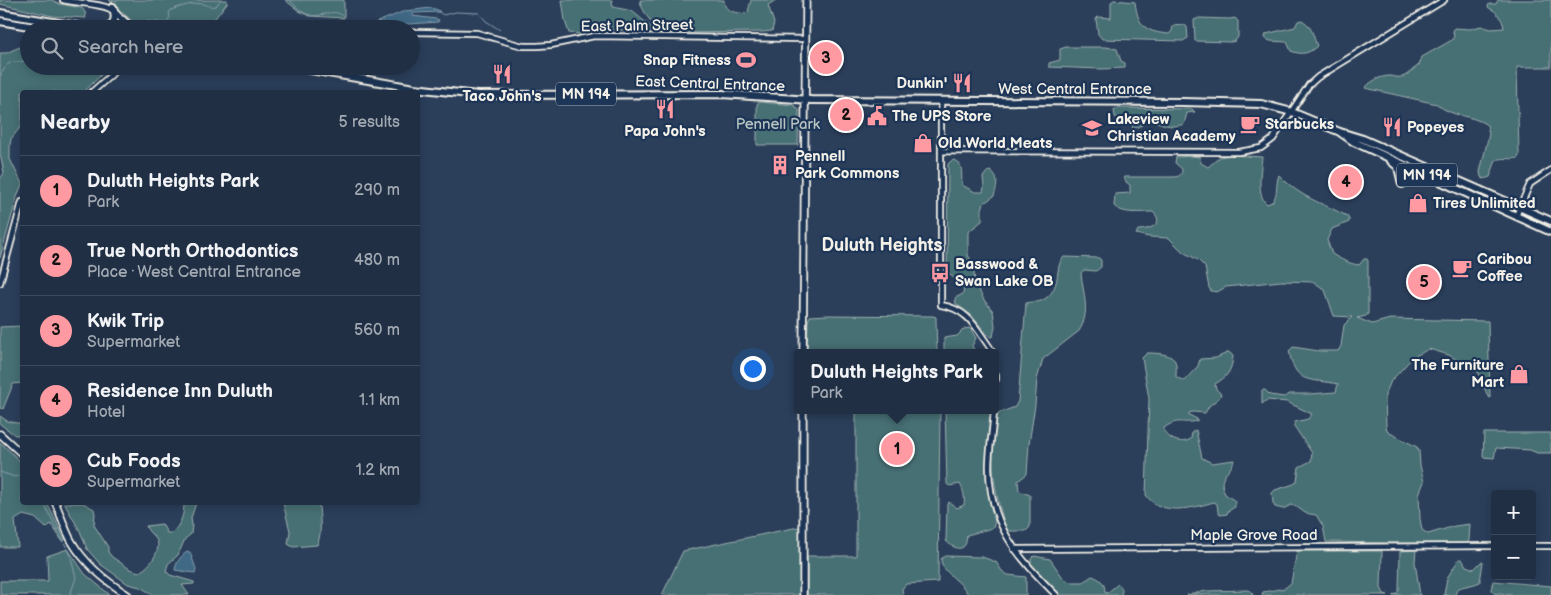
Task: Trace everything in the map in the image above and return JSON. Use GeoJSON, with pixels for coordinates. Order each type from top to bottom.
{"type":"FeatureCollection","features":[{"type":"Feature","properties":{"kind":"highway"},"geometry":{"type":"LineString","coordinates":[[113,7],[114,20]]}},
{"type":"Feature","properties":{"kind":"highway"},"geometry":{"type":"LineString","coordinates":[[0,14],[38,20]]}},
{"type":"Feature","properties":{"kind":"highway"},"geometry":{"type":"LineString","coordinates":[[0,21],[20,24]]}},
{"type":"Feature","properties":{"kind":"highway","name":"East Central Entrance"},"geometry":{"type":"LineString","coordinates":[[340,75],[431,90],[478,95],[730,94],[805,100]]}},
{"type":"Feature","properties":{"kind":"highway","name":"West Central Entrance"},"geometry":{"type":"LineString","coordinates":[[805,100],[1261,104],[1292,112],[1340,132],[1363,139],[1551,221]]}},
{"type":"Feature","properties":{"kind":"highway","name":"West Central Entrance"},"geometry":{"type":"LineString","coordinates":[[1340,132],[1349,139],[1551,232]]}},
{"type":"Feature","properties":{"kind":"highway"},"geometry":{"type":"LineString","coordinates":[[1380,153],[1398,167],[1402,184],[1408,172],[1422,172]]}},
{"type":"Feature","properties":{"kind":"main road"},"geometry":{"type":"LineString","coordinates":[[803,349],[806,0]]}},
{"type":"Feature","properties":{"kind":"main road"},"geometry":{"type":"LineString","coordinates":[[803,414],[803,595]]}},
{"type":"Feature","properties":{"kind":"main road"},"geometry":{"type":"LineString","coordinates":[[0,434],[20,452]]}},
{"type":"Feature","properties":{"kind":"main road"},"geometry":{"type":"LineString","coordinates":[[57,505],[72,542],[89,564],[109,583],[128,595]]}},
{"type":"Feature","properties":{"kind":"street"},"geometry":{"type":"LineString","coordinates":[[63,0],[72,2],[101,2],[113,7],[123,20]]}},
{"type":"Feature","properties":{"kind":"street"},"geometry":{"type":"LineString","coordinates":[[941,151],[1239,152],[1261,148],[1273,139],[1310,84],[1318,77],[1444,0]]}},
{"type":"Feature","properties":{"kind":"street","name":"East Palm Street"},"geometry":{"type":"LineString","coordinates":[[420,32],[477,33],[523,46],[550,45],[594,36],[806,39]]}},
{"type":"Feature","properties":{"kind":"street"},"geometry":{"type":"LineString","coordinates":[[94,90],[109,75]]}},
{"type":"Feature","properties":{"kind":"street"},"geometry":{"type":"LineString","coordinates":[[941,101],[941,305],[952,307],[964,313],[991,349]]}},
{"type":"Feature","properties":{"kind":"street"},"geometry":{"type":"LineString","coordinates":[[1516,216],[1530,184],[1551,170]]}},
{"type":"Feature","properties":{"kind":"street"},"geometry":{"type":"LineString","coordinates":[[0,283],[20,209]]}},
{"type":"Feature","properties":{"kind":"street"},"geometry":{"type":"LineString","coordinates":[[994,414],[989,465],[990,482],[1004,531],[1014,549],[1056,595]]}},
{"type":"Feature","properties":{"kind":"street","name":"Maple Grove Road"},"geometry":{"type":"LineString","coordinates":[[1014,549],[1491,546]]}},
{"type":"Feature","properties":{"kind":"street"},"geometry":{"type":"LineString","coordinates":[[1536,546],[1551,546]]}},
{"type":"Feature","properties":{"kind":"green space"},"geometry":{"type":"Polygon","coordinates":[[[0,0],[52,0],[60,4],[82,8],[86,18],[53,16],[0,4],[0,0]]]}},
{"type":"Feature","properties":{"kind":"green space"},"geometry":{"type":"Polygon","coordinates":[[[109,0],[227,0],[227,3],[214,20],[131,20],[109,0]]]}},
{"type":"Feature","properties":{"kind":"green space"},"geometry":{"type":"Polygon","coordinates":[[[285,0],[344,0],[344,18],[310,16],[299,11],[285,0]]]}},
{"type":"Feature","properties":{"kind":"green space"},"geometry":{"type":"Polygon","coordinates":[[[562,0],[612,0],[613,7],[632,11],[650,26],[651,31],[593,29],[580,34],[569,33],[562,0]]]}},
{"type":"Feature","properties":{"kind":"green space"},"geometry":{"type":"Polygon","coordinates":[[[640,0],[724,0],[728,10],[746,14],[751,0],[776,0],[768,5],[774,23],[772,31],[687,33],[660,31],[647,17],[640,0]]]}},
{"type":"Feature","properties":{"kind":"green space"},"geometry":{"type":"Polygon","coordinates":[[[1114,0],[1135,2],[1138,17],[1148,29],[1154,32],[1169,34],[1173,26],[1185,25],[1188,38],[1183,41],[1102,39],[1098,34],[1096,19],[1098,17],[1111,18],[1111,2],[1114,0]]]}},
{"type":"Feature","properties":{"kind":"green space"},"geometry":{"type":"Polygon","coordinates":[[[1498,0],[1551,0],[1551,67],[1517,67],[1519,155],[1518,158],[1496,160],[1490,177],[1484,179],[1481,177],[1480,172],[1489,134],[1487,125],[1475,119],[1449,112],[1437,104],[1365,88],[1379,78],[1406,75],[1419,65],[1422,57],[1452,40],[1454,28],[1470,29],[1481,26],[1491,29],[1504,28],[1499,16],[1488,7],[1489,4],[1496,4],[1498,0]]]}},
{"type":"Feature","properties":{"kind":"green space"},"geometry":{"type":"Polygon","coordinates":[[[1199,18],[1235,18],[1238,21],[1238,37],[1235,41],[1231,42],[1195,41],[1194,20],[1199,18]]]}},
{"type":"Feature","properties":{"kind":"green space"},"geometry":{"type":"Polygon","coordinates":[[[1301,20],[1310,27],[1317,46],[1311,51],[1302,53],[1291,51],[1287,42],[1270,41],[1265,38],[1266,34],[1295,27],[1298,21],[1301,20]]]}},
{"type":"Feature","properties":{"kind":"green space"},"geometry":{"type":"Polygon","coordinates":[[[20,47],[20,75],[101,75],[86,90],[20,90],[20,128],[11,139],[10,159],[20,180],[20,189],[0,258],[0,179],[4,173],[0,153],[0,53],[6,53],[20,47]]]}},
{"type":"Feature","properties":{"kind":"green space"},"geometry":{"type":"Polygon","coordinates":[[[1066,47],[1106,47],[1117,49],[1121,61],[1125,63],[1125,68],[1049,67],[1049,63],[1060,60],[1060,49],[1066,47]]]}},
{"type":"Feature","properties":{"kind":"green space","name":"Pennell Park"},"geometry":{"type":"Polygon","coordinates":[[[760,102],[794,105],[799,110],[798,145],[757,145],[757,104],[760,102]]]}},
{"type":"Feature","properties":{"kind":"green space"},"geometry":{"type":"Polygon","coordinates":[[[1118,108],[1192,109],[1195,112],[1187,113],[1184,124],[1179,126],[1169,126],[1147,120],[1142,125],[1133,129],[1131,120],[1122,120],[1115,117],[1114,110],[1118,108]]]}},
{"type":"Feature","properties":{"kind":"green space"},"geometry":{"type":"Polygon","coordinates":[[[1231,155],[1262,157],[1260,189],[1261,195],[1267,204],[1274,199],[1279,175],[1295,189],[1311,199],[1347,216],[1349,222],[1332,229],[1327,240],[1332,254],[1352,264],[1359,265],[1364,259],[1368,261],[1368,314],[1357,318],[1372,324],[1390,319],[1488,321],[1490,398],[1479,373],[1449,355],[1429,349],[1413,357],[1391,381],[1385,395],[1386,427],[1388,432],[1417,447],[1419,451],[1424,482],[1419,494],[1422,530],[1428,534],[1455,526],[1470,524],[1467,544],[1326,542],[1323,526],[1316,515],[1305,513],[1291,505],[1283,509],[1275,507],[1272,493],[1275,490],[1294,484],[1297,481],[1299,467],[1311,461],[1312,453],[1294,426],[1295,422],[1308,419],[1312,414],[1287,402],[1267,400],[1262,404],[1262,390],[1265,390],[1270,395],[1284,397],[1290,394],[1336,392],[1338,384],[1312,380],[1300,375],[1292,362],[1289,351],[1293,347],[1319,351],[1338,351],[1341,346],[1344,325],[1352,317],[1334,316],[1325,290],[1314,282],[1281,281],[1226,287],[1217,292],[1211,291],[1205,267],[1198,260],[1183,252],[1169,238],[1136,234],[1138,230],[1147,229],[1157,223],[1157,216],[1153,212],[1127,212],[1114,206],[1115,194],[1130,193],[1130,185],[1124,177],[1175,177],[1180,175],[1182,171],[1175,163],[1176,157],[1200,157],[1201,163],[1208,167],[1220,157],[1231,155]]]}},
{"type":"Feature","properties":{"kind":"green space"},"geometry":{"type":"Polygon","coordinates":[[[955,160],[961,167],[962,185],[975,192],[983,192],[983,177],[987,172],[990,171],[996,179],[997,186],[994,196],[984,203],[982,209],[982,221],[968,232],[968,255],[973,264],[975,283],[984,300],[993,311],[995,326],[993,337],[989,336],[970,314],[956,304],[955,298],[963,294],[963,287],[947,272],[948,164],[955,160]]]}},
{"type":"Feature","properties":{"kind":"green space"},"geometry":{"type":"Polygon","coordinates":[[[1064,257],[1099,258],[1101,260],[1101,267],[1096,271],[1084,270],[1081,273],[1085,317],[1079,331],[1043,359],[1037,379],[1027,474],[1018,481],[1019,491],[1030,495],[1030,527],[1026,531],[1007,531],[997,496],[993,473],[996,421],[999,413],[1015,407],[1018,401],[1026,303],[1041,301],[1053,291],[1061,261],[1064,257]]]}},
{"type":"Feature","properties":{"kind":"green space"},"geometry":{"type":"Polygon","coordinates":[[[810,316],[933,316],[936,317],[937,349],[807,349],[808,321],[810,316]]]}},
{"type":"Feature","properties":{"kind":"green space"},"geometry":{"type":"Polygon","coordinates":[[[20,326],[20,383],[13,384],[3,409],[0,408],[0,327],[20,326]]]}},
{"type":"Feature","properties":{"kind":"green space"},"geometry":{"type":"Polygon","coordinates":[[[970,328],[976,338],[972,346],[974,349],[944,349],[944,338],[957,336],[964,329],[970,328]]]}},
{"type":"Feature","properties":{"kind":"green space"},"geometry":{"type":"Polygon","coordinates":[[[1229,352],[1233,356],[1230,370],[1223,379],[1215,384],[1216,389],[1221,394],[1219,398],[1209,406],[1205,413],[1189,413],[1197,421],[1173,423],[1164,428],[1164,431],[1169,437],[1183,442],[1191,439],[1192,432],[1196,430],[1202,458],[1212,463],[1234,460],[1222,483],[1225,494],[1235,501],[1235,507],[1228,511],[1227,514],[1220,515],[1217,504],[1214,502],[1197,507],[1178,509],[1160,506],[1152,502],[1146,495],[1149,399],[1142,358],[1147,353],[1170,356],[1176,363],[1176,377],[1184,381],[1198,366],[1200,359],[1216,358],[1229,352]]]}},
{"type":"Feature","properties":{"kind":"green space"},"geometry":{"type":"Polygon","coordinates":[[[856,414],[940,414],[938,582],[906,584],[902,589],[903,595],[807,595],[807,556],[856,556],[856,414]]]}},
{"type":"Feature","properties":{"kind":"green space"},"geometry":{"type":"Polygon","coordinates":[[[945,414],[991,414],[986,470],[995,523],[992,528],[967,535],[965,545],[962,548],[952,546],[946,541],[947,504],[949,502],[957,508],[964,505],[960,484],[949,486],[947,484],[945,414]]]}},
{"type":"Feature","properties":{"kind":"green space"},"geometry":{"type":"Polygon","coordinates":[[[0,416],[7,421],[20,424],[20,435],[15,435],[0,424],[0,416]]]}},
{"type":"Feature","properties":{"kind":"green space"},"geometry":{"type":"Polygon","coordinates":[[[1484,433],[1551,433],[1551,453],[1496,448],[1494,458],[1483,457],[1484,433]]]}},
{"type":"Feature","properties":{"kind":"green space"},"geometry":{"type":"Polygon","coordinates":[[[0,442],[20,461],[20,505],[48,505],[65,540],[63,542],[51,524],[46,528],[35,518],[23,515],[15,520],[18,547],[0,547],[0,442]]]}},
{"type":"Feature","properties":{"kind":"green space"},"geometry":{"type":"Polygon","coordinates":[[[65,505],[87,505],[94,509],[94,525],[108,547],[108,552],[112,557],[130,569],[139,572],[151,562],[158,548],[156,539],[146,526],[162,524],[167,533],[172,533],[181,519],[184,505],[195,505],[191,518],[191,534],[185,539],[178,555],[168,564],[166,571],[170,575],[194,582],[194,584],[182,585],[189,595],[154,595],[140,587],[128,584],[100,564],[87,549],[80,531],[65,505]]]}},
{"type":"Feature","properties":{"kind":"green space"},"geometry":{"type":"Polygon","coordinates":[[[284,505],[319,505],[320,529],[317,545],[293,547],[288,544],[290,531],[284,505]]]}},
{"type":"Feature","properties":{"kind":"green space"},"geometry":{"type":"Polygon","coordinates":[[[803,526],[801,595],[662,595],[683,551],[803,526]]]}},
{"type":"Feature","properties":{"kind":"green space"},"geometry":{"type":"Polygon","coordinates":[[[68,549],[85,574],[110,595],[0,595],[0,581],[48,581],[47,556],[68,549]]]}},
{"type":"Feature","properties":{"kind":"green space"},"geometry":{"type":"Polygon","coordinates":[[[1416,550],[1415,562],[1420,595],[1392,595],[1397,594],[1399,589],[1400,551],[1416,550]]]}},
{"type":"Feature","properties":{"kind":"green space"},"geometry":{"type":"Polygon","coordinates":[[[1297,551],[1382,551],[1381,588],[1384,594],[1388,595],[1262,595],[1263,592],[1285,588],[1291,583],[1297,551]]]}},
{"type":"Feature","properties":{"kind":"green space"},"geometry":{"type":"Polygon","coordinates":[[[945,556],[982,557],[996,562],[1002,571],[1008,575],[1026,577],[1026,595],[968,595],[962,585],[948,573],[942,564],[941,559],[945,556]]]}},
{"type":"Feature","properties":{"kind":"green space"},"geometry":{"type":"Polygon","coordinates":[[[1034,556],[1050,559],[1064,579],[1070,582],[1083,582],[1092,576],[1102,582],[1107,593],[1118,584],[1122,588],[1121,595],[1061,595],[1031,564],[1031,559],[1034,556]]]}},
{"type":"Feature","properties":{"kind":"green space"},"geometry":{"type":"Polygon","coordinates":[[[1459,559],[1462,559],[1466,566],[1474,569],[1483,562],[1480,582],[1457,589],[1455,595],[1444,595],[1447,578],[1459,559]]]}},
{"type":"Feature","properties":{"kind":"green space"},"geometry":{"type":"Polygon","coordinates":[[[1493,581],[1551,586],[1551,595],[1495,594],[1491,590],[1493,581]]]}},
{"type":"Feature","properties":{"kind":"green space"},"geometry":{"type":"Polygon","coordinates":[[[1206,591],[1251,591],[1253,595],[1187,595],[1206,591]]]}},
{"type":"Feature","properties":{"kind":"water"},"geometry":{"type":"Polygon","coordinates":[[[431,8],[440,12],[413,13],[413,16],[439,20],[438,22],[420,23],[420,20],[382,20],[405,11],[431,8]]]}},
{"type":"Feature","properties":{"kind":"water"},"geometry":{"type":"Polygon","coordinates":[[[187,552],[190,552],[196,569],[195,573],[175,570],[176,564],[187,552]]]}},
{"type":"Feature","properties":{"kind":"waterway"},"geometry":{"type":"LineString","coordinates":[[290,0],[301,11],[310,15],[335,12],[343,16]]}},
{"type":"Feature","properties":{"kind":"waterway"},"geometry":{"type":"LineString","coordinates":[[168,20],[171,10],[196,4],[216,6],[219,2]]}},
{"type":"Feature","properties":{"kind":"waterway"},"geometry":{"type":"LineString","coordinates":[[439,12],[443,15],[456,12],[479,13],[486,21],[500,30]]}},
{"type":"Feature","properties":{"kind":"waterway"},"geometry":{"type":"LineString","coordinates":[[7,65],[20,62]]}},
{"type":"Feature","properties":{"kind":"waterway"},"geometry":{"type":"LineString","coordinates":[[0,76],[5,68]]}},
{"type":"Feature","properties":{"kind":"waterway"},"geometry":{"type":"LineString","coordinates":[[0,472],[15,477],[20,475]]}},
{"type":"Feature","properties":{"kind":"waterway"},"geometry":{"type":"LineString","coordinates":[[45,505],[70,554],[76,578],[70,595]]}},
{"type":"Feature","properties":{"kind":"place","name":"Kwik Trip"},"geometry":{"type":"Point","coordinates":[826,58]}},
{"type":"Feature","properties":{"kind":"place","name":"Snap Fitness"},"geometry":{"type":"Point","coordinates":[746,60]}},
{"type":"Feature","properties":{"kind":"place","name":"Taco John's"},"geometry":{"type":"Point","coordinates":[502,74]}},
{"type":"Feature","properties":{"kind":"place","name":"Dunkin'"},"geometry":{"type":"Point","coordinates":[962,83]}},
{"type":"Feature","properties":{"kind":"place","name":"Papa John's"},"geometry":{"type":"Point","coordinates":[665,109]}},
{"type":"Feature","properties":{"kind":"place","name":"True North Orthodontics"},"geometry":{"type":"Point","coordinates":[846,115]}},
{"type":"Feature","properties":{"kind":"place","name":"The UPS Store"},"geometry":{"type":"Point","coordinates":[877,116]}},
{"type":"Feature","properties":{"kind":"place","name":"Starbucks"},"geometry":{"type":"Point","coordinates":[1250,124]}},
{"type":"Feature","properties":{"kind":"place","name":"Popeyes"},"geometry":{"type":"Point","coordinates":[1392,127]}},
{"type":"Feature","properties":{"kind":"place","name":"Lakeview Christian Academy"},"geometry":{"type":"Point","coordinates":[1092,128]}},
{"type":"Feature","properties":{"kind":"place","name":"Old World Meats"},"geometry":{"type":"Point","coordinates":[923,143]}},
{"type":"Feature","properties":{"kind":"place","name":"Pennell Park Commons"},"geometry":{"type":"Point","coordinates":[780,165]}},
{"type":"Feature","properties":{"kind":"place","name":"Residence Inn Duluth"},"geometry":{"type":"Point","coordinates":[1346,182]}},
{"type":"Feature","properties":{"kind":"place","name":"Tires Unlimited"},"geometry":{"type":"Point","coordinates":[1418,203]}},
{"type":"Feature","properties":{"kind":"place","name":"Caribou Coffee"},"geometry":{"type":"Point","coordinates":[1462,268]}},
{"type":"Feature","properties":{"kind":"place","name":"Basswood & Swan Lake OB"},"geometry":{"type":"Point","coordinates":[940,273]}},
{"type":"Feature","properties":{"kind":"place","name":"Cub Foods"},"geometry":{"type":"Point","coordinates":[1424,282]}},
{"type":"Feature","properties":{"kind":"place","name":"The Furniture Mart"},"geometry":{"type":"Point","coordinates":[1519,374]}},
{"type":"Feature","properties":{"kind":"place","name":"Duluth Heights Park"},"geometry":{"type":"Point","coordinates":[897,449]}},
{"type":"Feature","properties":{"kind":"district","name":"Duluth Heights"},"geometry":{"type":"Point","coordinates":[882,245]}}]}
